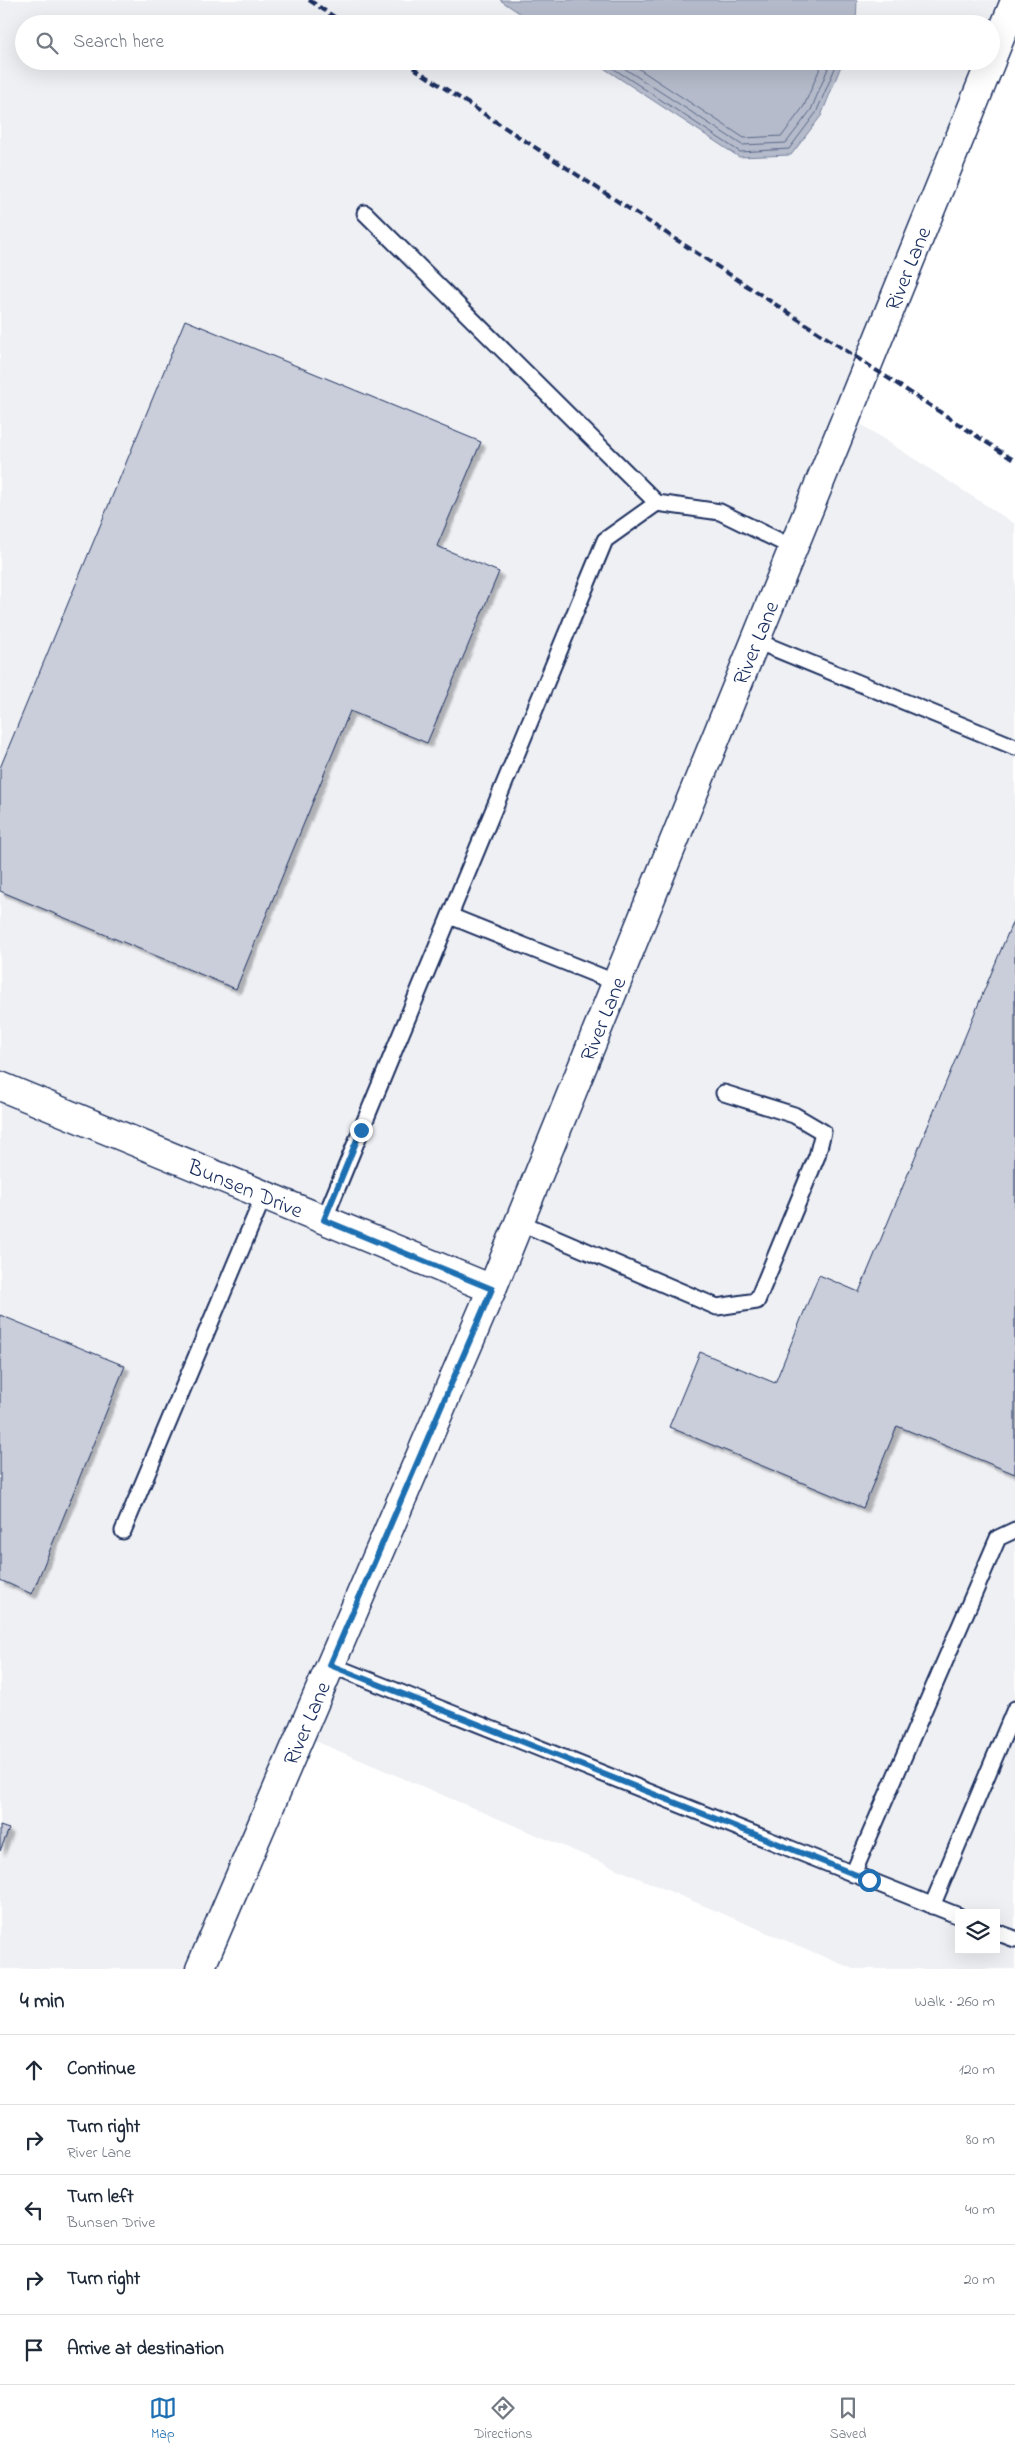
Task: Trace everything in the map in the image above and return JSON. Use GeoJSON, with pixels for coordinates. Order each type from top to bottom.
{"type":"FeatureCollection","features":[{"type":"Feature","properties":{"kind":"street","name":"River Lane"},"geometry":{"type":"LineString","coordinates":[[1000,38],[1015,1]]}},
{"type":"Feature","properties":{"kind":"street","name":"River Lane"},"geometry":{"type":"LineString","coordinates":[[200,1969],[492,1289],[987,70]]}},
{"type":"Feature","properties":{"kind":"street","name":"Bunsen Drive"},"geometry":{"type":"LineString","coordinates":[[0,1086],[492,1289]]}},
{"type":"Feature","properties":{"kind":"lane"},"geometry":{"type":"LineString","coordinates":[[365,213],[657,503],[720,512],[794,548]]}},
{"type":"Feature","properties":{"kind":"lane"},"geometry":{"type":"LineString","coordinates":[[324,1220],[605,540],[657,503]]}},
{"type":"Feature","properties":{"kind":"lane"},"geometry":{"type":"LineString","coordinates":[[756,641],[1015,747]]}},
{"type":"Feature","properties":{"kind":"lane"},"geometry":{"type":"LineString","coordinates":[[450,916],[616,983]]}},
{"type":"Feature","properties":{"kind":"lane"},"geometry":{"type":"LineString","coordinates":[[519,1222],[717,1308],[757,1301],[817,1156],[823,1132],[794,1115],[724,1093]]}},
{"type":"Feature","properties":{"kind":"lane"},"geometry":{"type":"LineString","coordinates":[[123,1531],[264,1195]]}},
{"type":"Feature","properties":{"kind":"lane"},"geometry":{"type":"LineString","coordinates":[[853,1874],[998,1538],[1015,1530]]}},
{"type":"Feature","properties":{"kind":"lane"},"geometry":{"type":"LineString","coordinates":[[330,1665],[955,1915]]}},
{"type":"Feature","properties":{"kind":"lane"},"geometry":{"type":"LineString","coordinates":[[932,1906],[1015,1709]]}},
{"type":"Feature","properties":{"kind":"lane"},"geometry":{"type":"LineString","coordinates":[[1000,1933],[1015,1939]]}},
{"type":"Feature","properties":{"kind":"shaded area"},"geometry":{"type":"Polygon","coordinates":[[[0,0],[1015,0],[1000,15],[15,15],[15,70],[987,70],[848,416],[1015,524],[1015,1969],[853,1969],[301,1735],[200,1969],[0,1969],[0,0]]]}},
{"type":"Feature","properties":{"kind":"water"},"geometry":{"type":"Polygon","coordinates":[[[500,0],[857,0],[856,15],[522,15],[500,0]]]}},
{"type":"Feature","properties":{"kind":"water"},"geometry":{"type":"Polygon","coordinates":[[[607,70],[839,70],[821,116],[791,155],[739,157],[607,70]]]}},
{"type":"Feature","properties":{"kind":"building"},"geometry":{"type":"Polygon","coordinates":[[[185,320],[481,442],[437,546],[499,572],[427,743],[350,711],[236,989],[0,891],[0,768],[185,320]]]}},
{"type":"Feature","properties":{"kind":"building"},"geometry":{"type":"Polygon","coordinates":[[[1015,916],[1015,1474],[897,1426],[863,1508],[669,1427],[700,1352],[775,1383],[819,1275],[859,1292],[1015,916]]]}},
{"type":"Feature","properties":{"kind":"building"},"geometry":{"type":"Polygon","coordinates":[[[0,1315],[125,1366],[32,1594],[0,1580],[0,1315]]]}},
{"type":"Feature","properties":{"kind":"building"},"geometry":{"type":"Polygon","coordinates":[[[0,1826],[9,1829],[0,1851],[0,1826]]]}},
{"type":"Feature","properties":{"kind":"railway"},"geometry":{"type":"LineString","coordinates":[[309,0],[332,15]]}},
{"type":"Feature","properties":{"kind":"railway"},"geometry":{"type":"LineString","coordinates":[[417,70],[1015,461]]}},
{"type":"Feature","properties":{"kind":"route"},"geometry":{"type":"LineString","coordinates":[[361,1130],[324,1220],[492,1289],[330,1665],[869,1880]]}}]}
